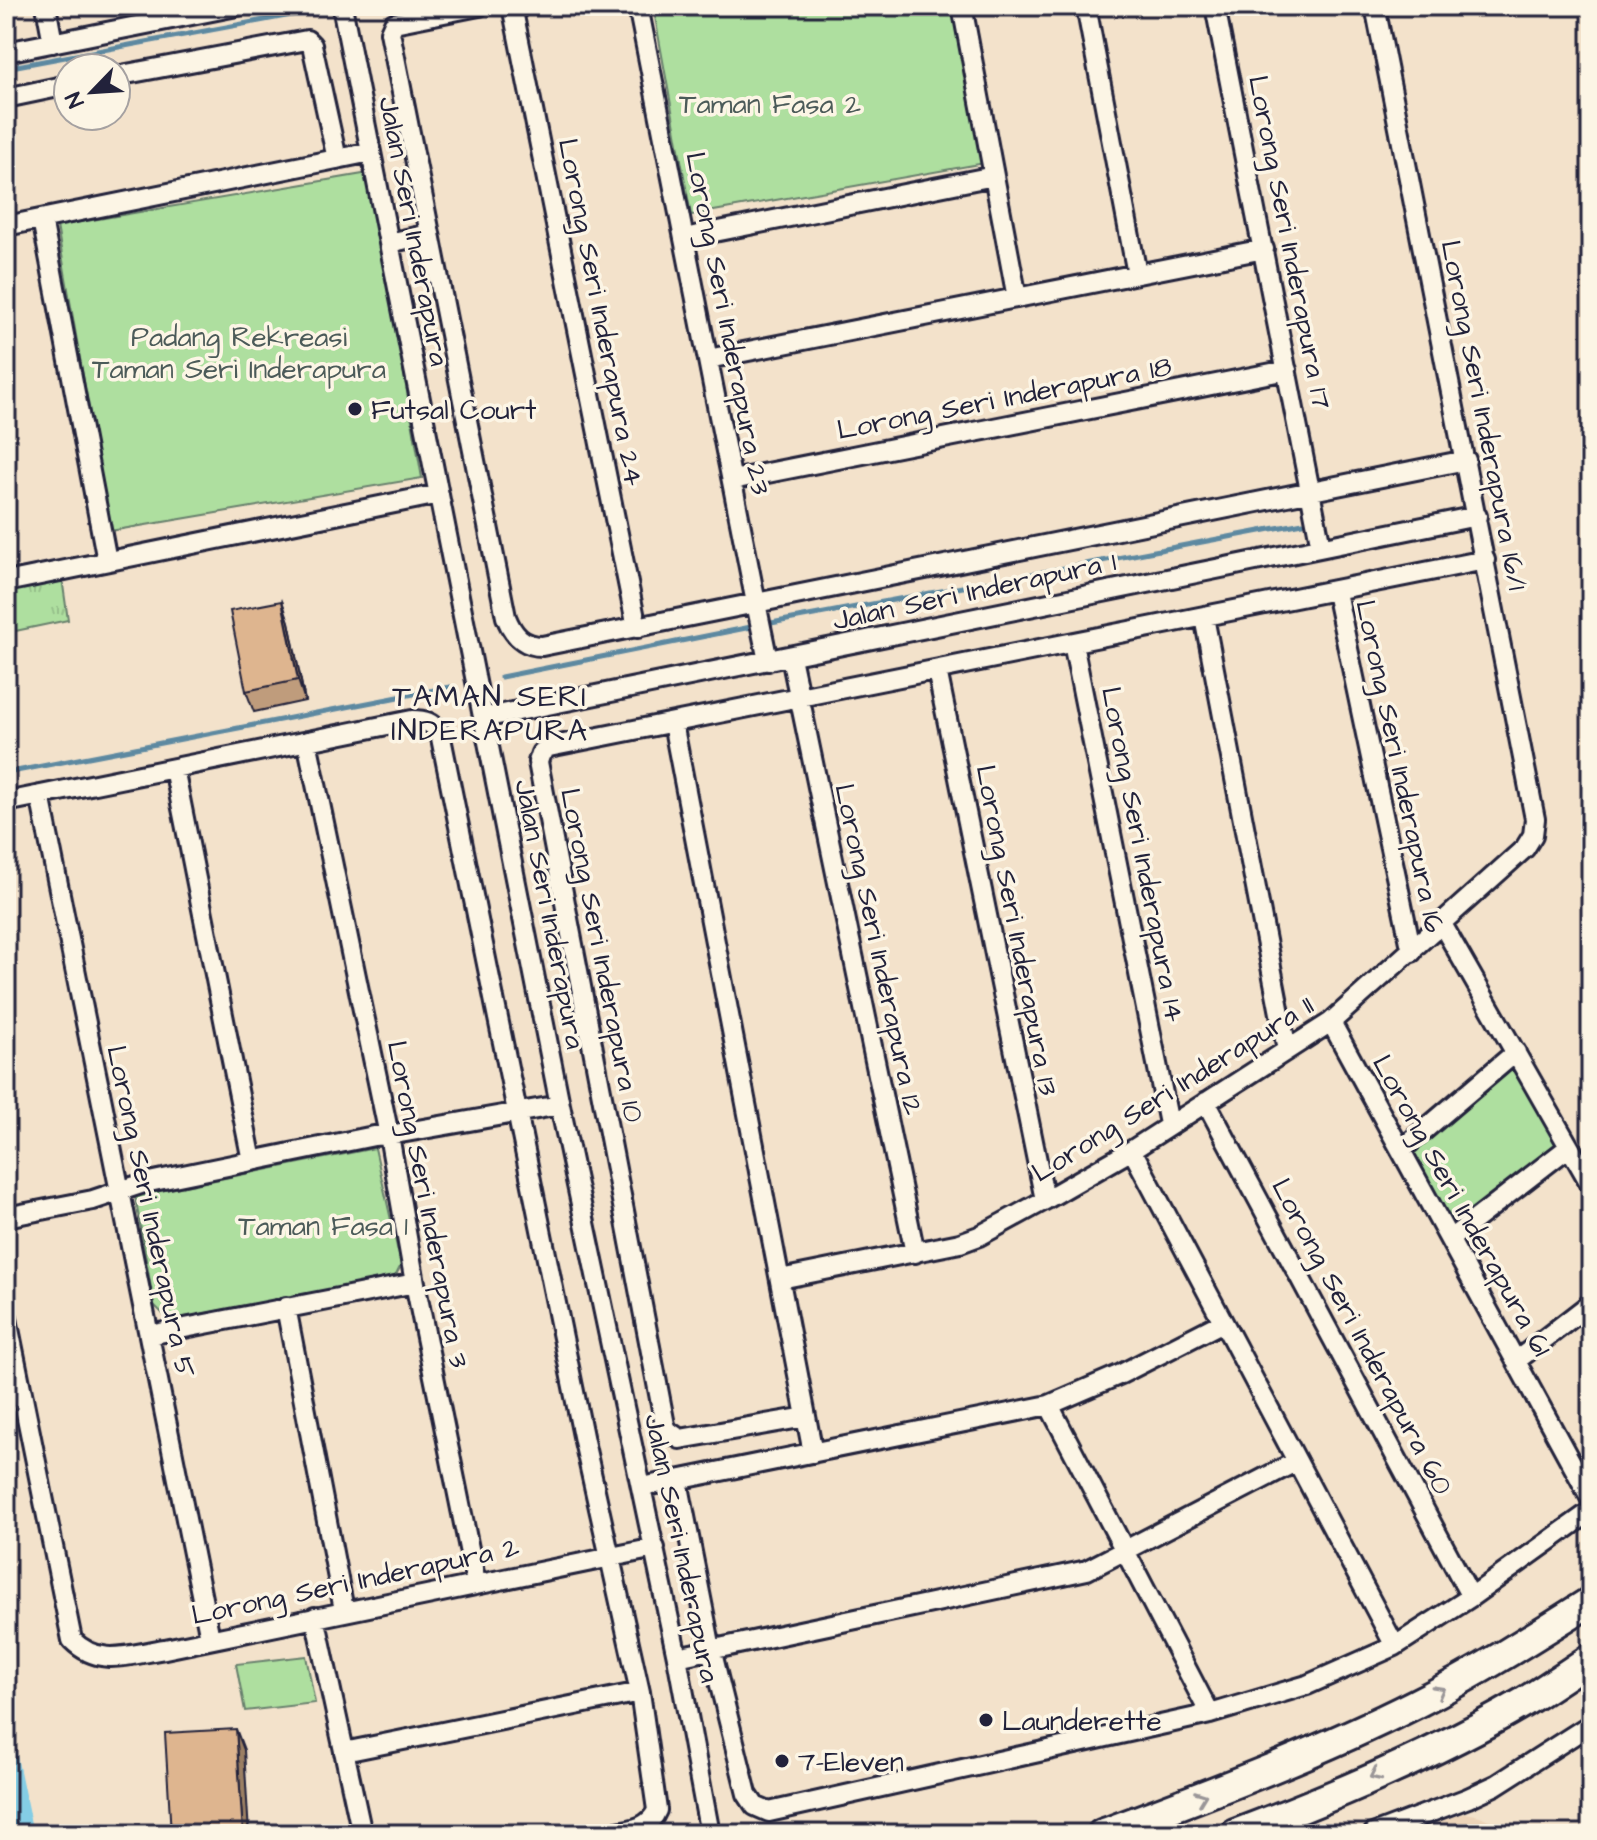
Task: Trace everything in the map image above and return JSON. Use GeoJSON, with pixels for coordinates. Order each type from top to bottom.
{"type":"FeatureCollection","features":[{"type":"Feature","properties":{"kind":"highway"},"geometry":{"type":"LineString","coordinates":[[1102,1834],[1204,1796],[1418,1703],[1502,1657],[1591,1601]]}},
{"type":"Feature","properties":{"kind":"highway"},"geometry":{"type":"LineString","coordinates":[[1235,1834],[1278,1825],[1446,1742],[1524,1702],[1591,1658]]}},
{"type":"Feature","properties":{"kind":"street"},"geometry":{"type":"LineString","coordinates":[[46,6],[53,43]]}},
{"type":"Feature","properties":{"kind":"street"},"geometry":{"type":"LineString","coordinates":[[6,52],[171,12],[237,6]]}},
{"type":"Feature","properties":{"kind":"street","name":"Jalan Seri Inderapura"},"geometry":{"type":"LineString","coordinates":[[342,6],[560,1105],[677,1657],[709,1833]]}},
{"type":"Feature","properties":{"kind":"street"},"geometry":{"type":"LineString","coordinates":[[479,6],[391,26],[429,234],[506,617],[511,630],[530,646],[758,611],[1311,490],[1466,460]]}},
{"type":"Feature","properties":{"kind":"street","name":"Lorong Seri Inderapura 24"},"geometry":{"type":"LineString","coordinates":[[512,6],[637,628]]}},
{"type":"Feature","properties":{"kind":"street","name":"Lorong Seri Inderapura 23"},"geometry":{"type":"LineString","coordinates":[[638,6],[767,653]]}},
{"type":"Feature","properties":{"kind":"street"},"geometry":{"type":"LineString","coordinates":[[962,6],[1017,298]]}},
{"type":"Feature","properties":{"kind":"street"},"geometry":{"type":"LineString","coordinates":[[1086,6],[1137,274]]}},
{"type":"Feature","properties":{"kind":"street","name":"Lorong Seri Inderapura 17"},"geometry":{"type":"LineString","coordinates":[[1215,6],[1321,547]]}},
{"type":"Feature","properties":{"kind":"street","name":"Lorong Seri Inderapura 16/1"},"geometry":{"type":"LineString","coordinates":[[1375,6],[1535,819],[1533,835]]}},
{"type":"Feature","properties":{"kind":"street"},"geometry":{"type":"LineString","coordinates":[[132,73],[307,40],[312,45],[337,159]]}},
{"type":"Feature","properties":{"kind":"street"},"geometry":{"type":"LineString","coordinates":[[6,98],[52,88]]}},
{"type":"Feature","properties":{"kind":"street"},"geometry":{"type":"LineString","coordinates":[[6,226],[371,152]]}},
{"type":"Feature","properties":{"kind":"street"},"geometry":{"type":"LineString","coordinates":[[684,238],[994,176]]}},
{"type":"Feature","properties":{"kind":"street"},"geometry":{"type":"LineString","coordinates":[[42,219],[107,561]]}},
{"type":"Feature","properties":{"kind":"street"},"geometry":{"type":"LineString","coordinates":[[389,243],[429,234]]}},
{"type":"Feature","properties":{"kind":"street"},"geometry":{"type":"LineString","coordinates":[[708,359],[1264,249]]}},
{"type":"Feature","properties":{"kind":"street","name":"Lorong Seri Inderapura 18"},"geometry":{"type":"LineString","coordinates":[[732,480],[1287,370]]}},
{"type":"Feature","properties":{"kind":"street"},"geometry":{"type":"LineString","coordinates":[[6,582],[439,494]]}},
{"type":"Feature","properties":{"kind":"street","name":"Jalan Seri Inderapura 1"},"geometry":{"type":"LineString","coordinates":[[483,718],[767,653],[791,657],[1477,516]]}},
{"type":"Feature","properties":{"kind":"street"},"geometry":{"type":"LineString","coordinates":[[813,1453],[673,723],[1485,560]]}},
{"type":"Feature","properties":{"kind":"street","name":"Lorong Seri Inderapura 16"},"geometry":{"type":"LineString","coordinates":[[1336,592],[1412,952]]}},
{"type":"Feature","properties":{"kind":"street"},"geometry":{"type":"LineString","coordinates":[[1204,617],[1287,1050]]}},
{"type":"Feature","properties":{"kind":"street","name":"Lorong Seri Inderapura 14"},"geometry":{"type":"LineString","coordinates":[[1073,643],[1169,1124]]}},
{"type":"Feature","properties":{"kind":"street","name":"Lorong Seri Inderapura 12"},"geometry":{"type":"LineString","coordinates":[[791,657],[915,1253]]}},
{"type":"Feature","properties":{"kind":"street","name":"Lorong Seri Inderapura 13"},"geometry":{"type":"LineString","coordinates":[[937,670],[1045,1200]]}},
{"type":"Feature","properties":{"kind":"street"},"geometry":{"type":"LineString","coordinates":[[6,802],[412,720],[433,724],[440,733],[445,745],[584,1441],[640,1692],[657,1810],[653,1821],[646,1825],[605,1834]]}},
{"type":"Feature","properties":{"kind":"street","name":"Lorong Seri Inderapura 10"},"geometry":{"type":"LineString","coordinates":[[673,723],[549,747],[541,753],[538,762],[653,1363],[665,1425],[680,1439],[806,1417]]}},
{"type":"Feature","properties":{"kind":"street","name":"Lorong Seri Inderapura 3"},"geometry":{"type":"LineString","coordinates":[[307,741],[389,1135],[415,1283],[476,1583]]}},
{"type":"Feature","properties":{"kind":"street"},"geometry":{"type":"LineString","coordinates":[[174,768],[252,1161]]}},
{"type":"Feature","properties":{"kind":"street","name":"Lorong Seri Inderapura 5"},"geometry":{"type":"LineString","coordinates":[[40,795],[210,1638]]}},
{"type":"Feature","properties":{"kind":"street","name":"Lorong Seri Inderapura 11"},"geometry":{"type":"LineString","coordinates":[[780,1279],[915,1253],[979,1236],[1132,1150],[1331,1022],[1525,848],[1533,835]]}},
{"type":"Feature","properties":{"kind":"street"},"geometry":{"type":"LineString","coordinates":[[1442,924],[1591,1185]]}},
{"type":"Feature","properties":{"kind":"street","name":"Lorong Seri Inderapura 61"},"geometry":{"type":"LineString","coordinates":[[1331,1022],[1591,1499]]}},
{"type":"Feature","properties":{"kind":"street"},"geometry":{"type":"LineString","coordinates":[[1401,1150],[1516,1052]]}},
{"type":"Feature","properties":{"kind":"street","name":"Lorong Seri Inderapura 60"},"geometry":{"type":"LineString","coordinates":[[1206,1102],[1471,1597]]}},
{"type":"Feature","properties":{"kind":"street"},"geometry":{"type":"LineString","coordinates":[[6,1217],[93,1200],[136,1184],[374,1136],[560,1105]]}},
{"type":"Feature","properties":{"kind":"street"},"geometry":{"type":"LineString","coordinates":[[1450,1239],[1569,1147]]}},
{"type":"Feature","properties":{"kind":"street"},"geometry":{"type":"LineString","coordinates":[[1132,1150],[1395,1646]]}},
{"type":"Feature","properties":{"kind":"street"},"geometry":{"type":"LineString","coordinates":[[149,1335],[415,1283]]}},
{"type":"Feature","properties":{"kind":"street"},"geometry":{"type":"LineString","coordinates":[[1516,1361],[1591,1303]]}},
{"type":"Feature","properties":{"kind":"street"},"geometry":{"type":"LineString","coordinates":[[286,1307],[344,1610]]}},
{"type":"Feature","properties":{"kind":"street","name":"Lorong Seri Inderapura 2"},"geometry":{"type":"LineString","coordinates":[[6,1314],[72,1640],[85,1653],[104,1658],[655,1548]]}},
{"type":"Feature","properties":{"kind":"street"},"geometry":{"type":"LineString","coordinates":[[642,1487],[1049,1405],[1121,1374],[1223,1322]]}},
{"type":"Feature","properties":{"kind":"street"},"geometry":{"type":"LineString","coordinates":[[1049,1405],[1210,1714]]}},
{"type":"Feature","properties":{"kind":"street"},"geometry":{"type":"LineString","coordinates":[[677,1657],[1087,1570],[1297,1461]]}},
{"type":"Feature","properties":{"kind":"street"},"geometry":{"type":"LineString","coordinates":[[678,1481],[711,1649],[747,1794],[755,1806],[769,1812],[1210,1714],[1307,1685],[1395,1646],[1471,1597],[1591,1511]]}},
{"type":"Feature","properties":{"kind":"street"},"geometry":{"type":"LineString","coordinates":[[315,1617],[362,1834]]}},
{"type":"Feature","properties":{"kind":"street"},"geometry":{"type":"LineString","coordinates":[[344,1752],[640,1692]]}},
{"type":"Feature","properties":{"kind":"street"},"geometry":{"type":"LineString","coordinates":[[1373,1834],[1496,1785],[1591,1724]]}},
{"type":"Feature","properties":{"kind":"shaded area"},"geometry":{"type":"Polygon","coordinates":[[[1465,1813],[1480,1816],[1518,1834],[1403,1834],[1465,1813]]]}},
{"type":"Feature","properties":{"kind":"green space","name":"Taman Fasa 2"},"geometry":{"type":"Polygon","coordinates":[[[653,6],[956,6],[985,163],[691,215],[653,6]]]}},
{"type":"Feature","properties":{"kind":"green space","name":"Padang Rekreasi Taman Seri Inderapura"},"geometry":{"type":"Polygon","coordinates":[[[369,173],[422,478],[110,531],[57,226],[369,173]]]}},
{"type":"Feature","properties":{"kind":"green space"},"geometry":{"type":"Polygon","coordinates":[[[62,578],[68,620],[6,633],[6,588],[62,578]]]}},
{"type":"Feature","properties":{"kind":"green space"},"geometry":{"type":"Polygon","coordinates":[[[1516,1052],[1569,1147],[1450,1239],[1401,1150],[1516,1052]]]}},
{"type":"Feature","properties":{"kind":"green space","name":"Taman Fasa 1"},"geometry":{"type":"Polygon","coordinates":[[[375,1148],[401,1265],[395,1277],[169,1320],[154,1305],[135,1196],[375,1148]]]}},
{"type":"Feature","properties":{"kind":"green space"},"geometry":{"type":"Polygon","coordinates":[[[306,1656],[315,1703],[245,1711],[236,1664],[306,1656]]]}},
{"type":"Feature","properties":{"kind":"building"},"geometry":{"type":"Polygon","coordinates":[[[282,601],[298,680],[246,691],[230,611],[282,601]]]}},
{"type":"Feature","properties":{"kind":"building"},"geometry":{"type":"Polygon","coordinates":[[[236,1729],[243,1834],[171,1834],[165,1733],[236,1729]]]}},
{"type":"Feature","properties":{"kind":"waterway"},"geometry":{"type":"LineString","coordinates":[[6,68],[329,8]]}},
{"type":"Feature","properties":{"kind":"waterway"},"geometry":{"type":"LineString","coordinates":[[766,624],[1303,523]]}},
{"type":"Feature","properties":{"kind":"waterway"},"geometry":{"type":"LineString","coordinates":[[501,677],[756,626]]}},
{"type":"Feature","properties":{"kind":"waterway"},"geometry":{"type":"LineString","coordinates":[[6,773],[450,687]]}},
{"type":"Feature","properties":{"kind":"waterway"},"geometry":{"type":"LineString","coordinates":[[6,1748],[24,1834]]}},
{"type":"Feature","properties":{"kind":"place","name":"Futsal Court"},"geometry":{"type":"Point","coordinates":[355,409]}},
{"type":"Feature","properties":{"kind":"place","name":"Launderette"},"geometry":{"type":"Point","coordinates":[986,1720]}},
{"type":"Feature","properties":{"kind":"place","name":"7-Eleven"},"geometry":{"type":"Point","coordinates":[782,1761]}},
{"type":"Feature","properties":{"kind":"district","name":"TAMAN SERI INDERAPURA"},"geometry":{"type":"Point","coordinates":[490,713]}}]}
